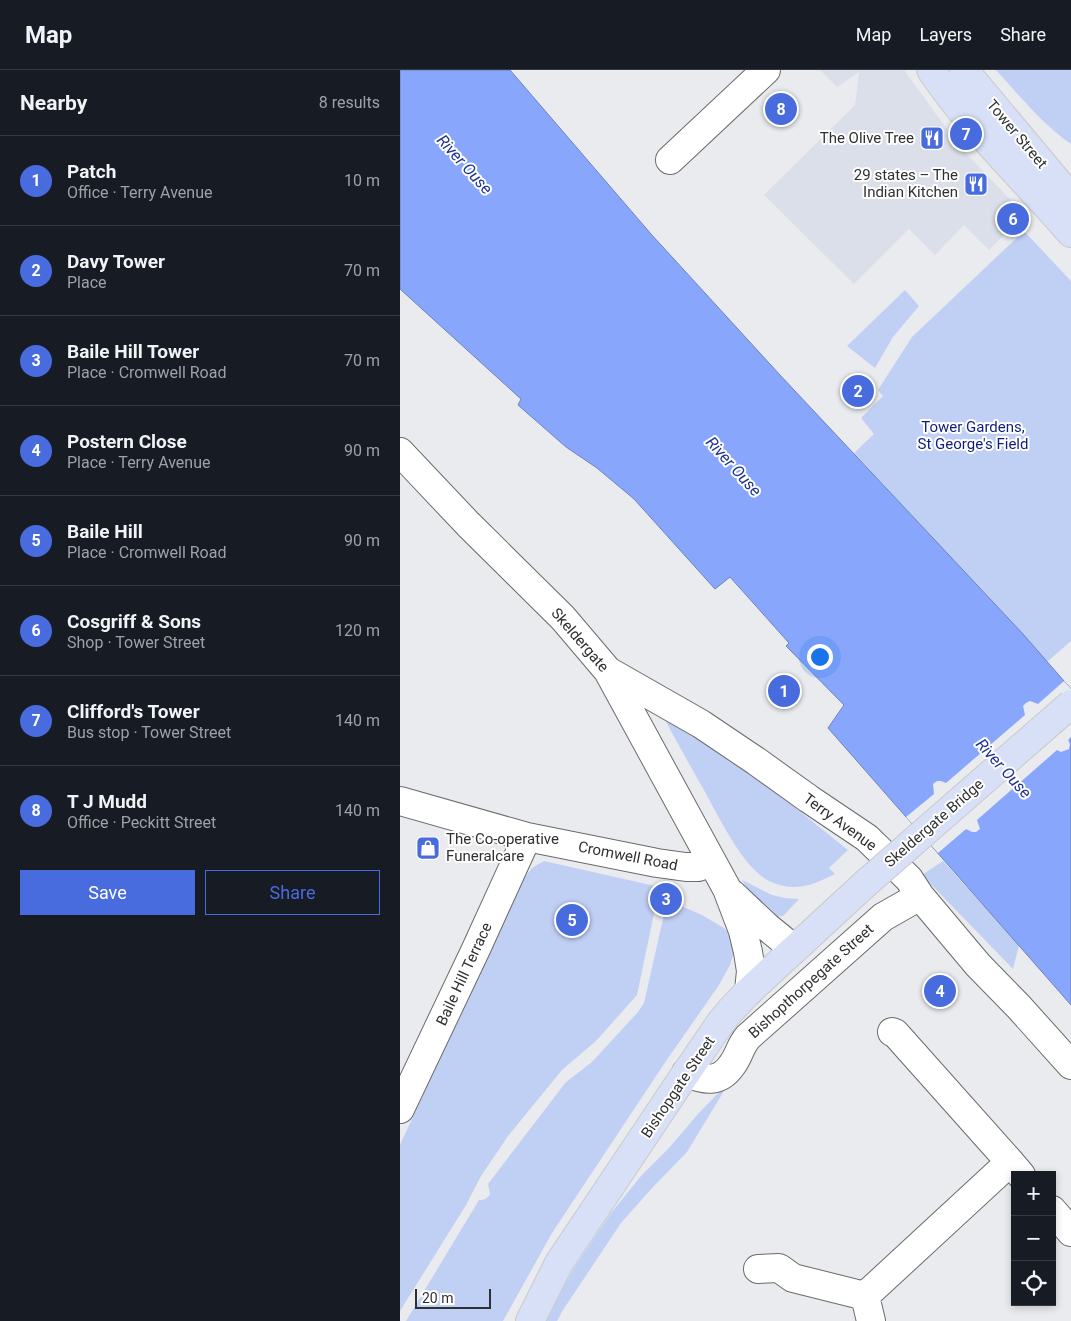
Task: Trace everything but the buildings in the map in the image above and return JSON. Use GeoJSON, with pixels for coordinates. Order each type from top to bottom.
{"type":"FeatureCollection","features":[{"type":"Feature","properties":{"kind":"main road","name":"Tower Street"},"geometry":{"type":"LineString","coordinates":[[931,70],[940,84],[976,127],[1071,233]]}},
{"type":"Feature","properties":{"kind":"main road","name":"Tower Street"},"geometry":{"type":"LineString","coordinates":[[964,70],[1071,198]]}},
{"type":"Feature","properties":{"kind":"main road","name":"Skeldergate Bridge"},"geometry":{"type":"LineString","coordinates":[[865,884],[1071,704]]}},
{"type":"Feature","properties":{"kind":"main road","name":"Bishopgate Street"},"geometry":{"type":"LineString","coordinates":[[530,1321],[559,1263],[726,1016],[749,991],[865,884]]}},
{"type":"Feature","properties":{"kind":"street"},"geometry":{"type":"LineString","coordinates":[[670,160],[766,70]]}},
{"type":"Feature","properties":{"kind":"street","name":"Skeldergate"},"geometry":{"type":"LineString","coordinates":[[400,452],[448,504],[563,618],[608,671],[727,890],[743,930],[748,952],[751,971],[749,991]]}},
{"type":"Feature","properties":{"kind":"street","name":"Terry Avenue"},"geometry":{"type":"LineString","coordinates":[[608,671],[701,724],[809,800],[867,838],[909,879],[920,896],[978,965],[1019,1006],[1071,1065]]}},
{"type":"Feature","properties":{"kind":"street","name":"Cromwell Road"},"geometry":{"type":"LineString","coordinates":[[400,801],[527,837],[686,867],[698,867],[712,862]]}},
{"type":"Feature","properties":{"kind":"street","name":"Baile Hill Terrace"},"geometry":{"type":"LineString","coordinates":[[400,1109],[527,837]]}},
{"type":"Feature","properties":{"kind":"street","name":"Skeldergate"},"geometry":{"type":"LineString","coordinates":[[727,890],[794,950]]}},
{"type":"Feature","properties":{"kind":"street","name":"Bishopthorpegate Street"},"geometry":{"type":"LineString","coordinates":[[686,1073],[708,1080],[726,1072],[733,1065],[748,1037],[883,917],[920,896]]}},
{"type":"Feature","properties":{"kind":"street"},"geometry":{"type":"LineString","coordinates":[[758,1269],[779,1268],[793,1278],[868,1309],[1016,1168],[895,1033],[892,1032]]}},
{"type":"Feature","properties":{"kind":"street"},"geometry":{"type":"LineString","coordinates":[[1056,1215],[1071,1232]]}},
{"type":"Feature","properties":{"kind":"shaded area"},"geometry":{"type":"Polygon","coordinates":[[[820,70],[904,70],[960,147],[1026,216],[989,250],[964,225],[935,255],[909,229],[854,284],[764,195],[855,105],[859,72],[837,87],[820,70]]]}},
{"type":"Feature","properties":{"kind":"green space"},"geometry":{"type":"Polygon","coordinates":[[[996,70],[1071,70],[1071,144],[1041,119],[996,70]]]}},
{"type":"Feature","properties":{"kind":"green space","name":"Tower Gardens, St George's Field"},"geometry":{"type":"Polygon","coordinates":[[[1024,231],[1071,281],[1071,641],[1047,662],[854,453],[874,434],[861,418],[883,396],[878,390],[912,337],[1024,231]]]}},
{"type":"Feature","properties":{"kind":"green space"},"geometry":{"type":"Polygon","coordinates":[[[905,290],[919,306],[893,337],[875,368],[847,346],[905,290]]]}},
{"type":"Feature","properties":{"kind":"green space"},"geometry":{"type":"Polygon","coordinates":[[[664,718],[763,782],[848,850],[829,868],[835,874],[811,884],[787,887],[769,881],[759,874],[732,841],[664,718]]]}},
{"type":"Feature","properties":{"kind":"green space"},"geometry":{"type":"Polygon","coordinates":[[[544,861],[664,888],[660,890],[657,899],[637,995],[596,1041],[562,1070],[508,1136],[481,1176],[466,1205],[400,1311],[400,1145],[521,882],[532,868],[544,861]]]}},
{"type":"Feature","properties":{"kind":"green space"},"geometry":{"type":"Polygon","coordinates":[[[943,861],[1019,945],[1013,969],[922,875],[943,861]]]}},
{"type":"Feature","properties":{"kind":"green space"},"geometry":{"type":"Polygon","coordinates":[[[742,880],[772,895],[799,899],[783,916],[772,917],[742,880]]]}},
{"type":"Feature","properties":{"kind":"green space"},"geometry":{"type":"Polygon","coordinates":[[[674,903],[702,915],[724,928],[736,941],[730,965],[719,985],[552,1233],[503,1321],[406,1321],[479,1200],[485,1199],[490,1194],[488,1184],[566,1082],[592,1062],[644,1003],[665,910],[672,908],[674,903]]]}},
{"type":"Feature","properties":{"kind":"green space"},"geometry":{"type":"Polygon","coordinates":[[[730,1081],[687,1152],[621,1223],[557,1321],[544,1321],[574,1268],[611,1213],[641,1176],[730,1081]]]}},
{"type":"Feature","properties":{"kind":"water","name":"River Ouse"},"geometry":{"type":"Polygon","coordinates":[[[400,70],[510,70],[651,234],[780,375],[1023,634],[1071,689],[1071,1005],[828,728],[844,705],[786,646],[789,643],[730,577],[715,589],[634,499],[597,468],[566,447],[518,405],[521,399],[400,289],[400,70]]]}},
{"type":"Feature","properties":{"kind":"pier"},"geometry":{"type":"Polygon","coordinates":[[[1064,681],[1071,689],[1071,737],[1068,740],[1070,744],[1069,749],[1061,752],[1057,750],[977,820],[980,829],[972,832],[966,829],[938,853],[906,817],[934,794],[933,784],[937,781],[946,783],[1025,715],[1023,706],[1026,703],[1030,701],[1038,704],[1064,681]]]}},
{"type":"Feature","properties":{"kind":"place","name":"T J Mudd"},"geometry":{"type":"Point","coordinates":[781,109]}},
{"type":"Feature","properties":{"kind":"place","name":"Clifford's Tower"},"geometry":{"type":"Point","coordinates":[966,134]}},
{"type":"Feature","properties":{"kind":"place","name":"The Olive Tree"},"geometry":{"type":"Point","coordinates":[932,138]}},
{"type":"Feature","properties":{"kind":"place","name":"29 states – The Indian Kitchen"},"geometry":{"type":"Point","coordinates":[976,184]}},
{"type":"Feature","properties":{"kind":"place","name":"Cosgriff & Sons"},"geometry":{"type":"Point","coordinates":[1013,219]}},
{"type":"Feature","properties":{"kind":"place","name":"Davy Tower"},"geometry":{"type":"Point","coordinates":[858,391]}},
{"type":"Feature","properties":{"kind":"place","name":"Patch"},"geometry":{"type":"Point","coordinates":[784,691]}},
{"type":"Feature","properties":{"kind":"place","name":"The Co-operative Funeralcare"},"geometry":{"type":"Point","coordinates":[428,848]}},
{"type":"Feature","properties":{"kind":"place","name":"Baile Hill Tower"},"geometry":{"type":"Point","coordinates":[666,899]}},
{"type":"Feature","properties":{"kind":"place","name":"Baile Hill"},"geometry":{"type":"Point","coordinates":[572,920]}},
{"type":"Feature","properties":{"kind":"place","name":"Postern Close"},"geometry":{"type":"Point","coordinates":[940,991]}}]}
